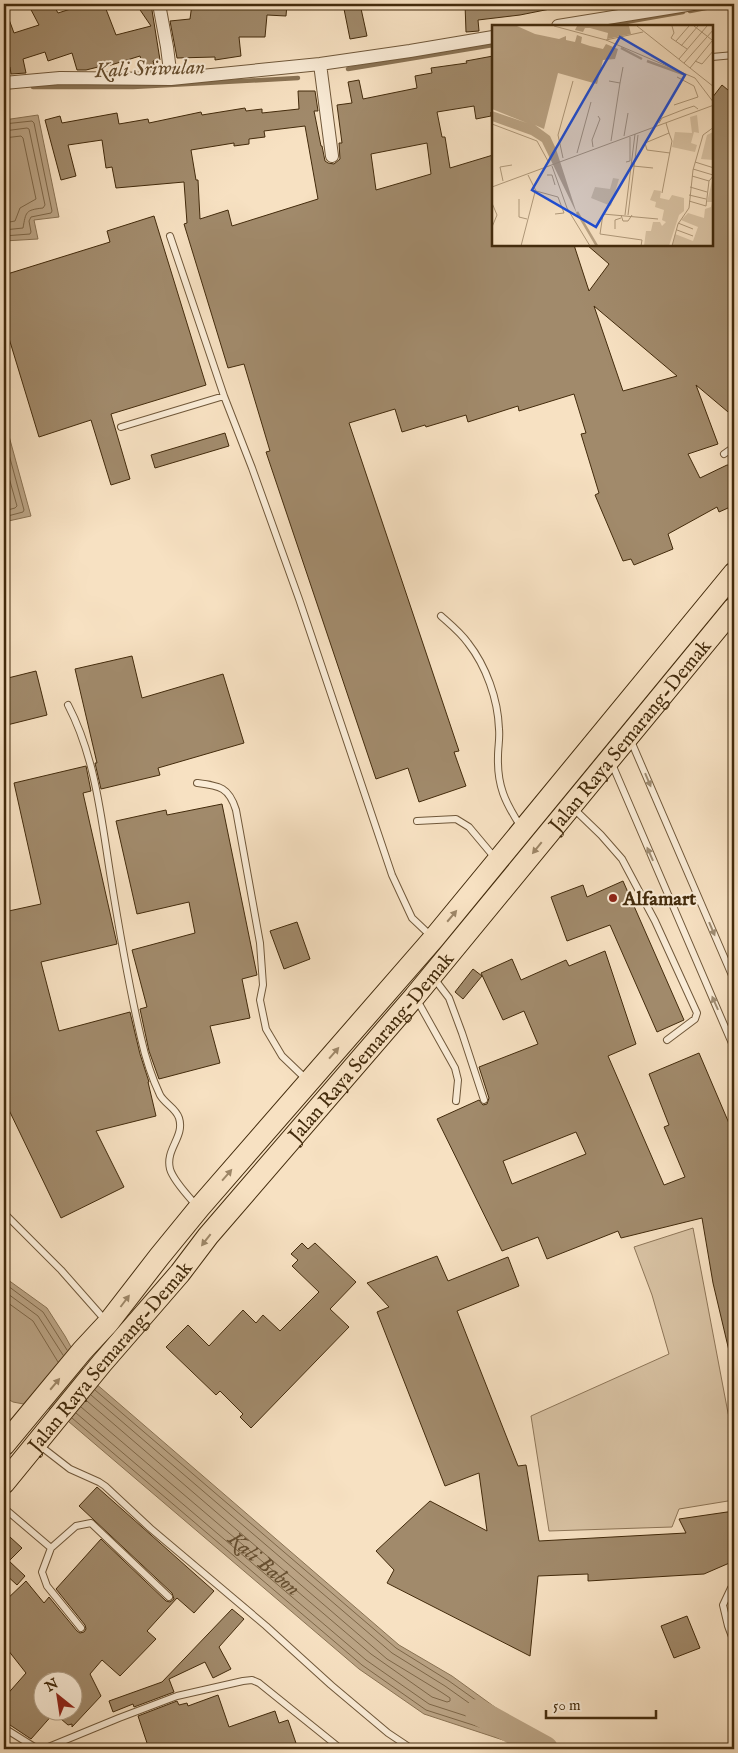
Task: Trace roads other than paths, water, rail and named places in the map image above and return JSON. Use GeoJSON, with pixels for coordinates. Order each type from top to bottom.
{"type":"FeatureCollection","features":[{"type":"Feature","properties":{"kind":"highway","name":"Jalan Raya Semarang-Demak"},"geometry":{"type":"LineString","coordinates":[[7,1435],[28,1416],[108,1323],[199,1208],[434,938],[734,573]]}},
{"type":"Feature","properties":{"kind":"highway","name":"Jalan Raya Semarang-Demak"},"geometry":{"type":"LineString","coordinates":[[4,1482],[102,1363],[180,1273],[208,1236],[415,996],[734,608]]}},
{"type":"Feature","properties":{"kind":"street"},"geometry":{"type":"LineString","coordinates":[[159,4],[171,79]]}},
{"type":"Feature","properties":{"kind":"street"},"geometry":{"type":"LineString","coordinates":[[564,25],[693,4]]}},
{"type":"Feature","properties":{"kind":"street"},"geometry":{"type":"LineString","coordinates":[[4,83],[60,78],[171,79],[320,64],[410,52],[492,37]]}},
{"type":"Feature","properties":{"kind":"street"},"geometry":{"type":"LineString","coordinates":[[320,64],[332,156]]}},
{"type":"Feature","properties":{"kind":"lane"},"geometry":{"type":"LineString","coordinates":[[713,57],[734,55]]}},
{"type":"Feature","properties":{"kind":"lane"},"geometry":{"type":"LineString","coordinates":[[170,236],[224,396],[296,589],[392,875],[412,918],[434,938]]}},
{"type":"Feature","properties":{"kind":"lane"},"geometry":{"type":"LineString","coordinates":[[122,427],[224,396]]}},
{"type":"Feature","properties":{"kind":"lane"},"geometry":{"type":"LineString","coordinates":[[724,454],[734,447]]}},
{"type":"Feature","properties":{"kind":"lane"},"geometry":{"type":"LineString","coordinates":[[441,616],[468,642],[483,666],[496,703],[499,728],[497,757],[501,791],[508,807],[523,830]]}},
{"type":"Feature","properties":{"kind":"lane"},"geometry":{"type":"LineString","coordinates":[[68,705],[84,739],[101,806],[124,964],[142,1040],[161,1098],[173,1108],[179,1118],[180,1132],[169,1153],[170,1169],[178,1184],[199,1208]]}},
{"type":"Feature","properties":{"kind":"lane"},"geometry":{"type":"LineString","coordinates":[[629,735],[734,980]]}},
{"type":"Feature","properties":{"kind":"lane"},"geometry":{"type":"LineString","coordinates":[[610,758],[734,1048]]}},
{"type":"Feature","properties":{"kind":"lane"},"geometry":{"type":"LineString","coordinates":[[197,783],[218,786],[229,793],[234,802],[260,943],[262,985],[260,1000],[266,1029],[282,1056],[309,1082]]}},
{"type":"Feature","properties":{"kind":"lane"},"geometry":{"type":"LineString","coordinates":[[571,806],[601,835],[622,859],[655,921],[697,1013],[695,1019],[667,1040]]}},
{"type":"Feature","properties":{"kind":"lane"},"geometry":{"type":"LineString","coordinates":[[416,821],[456,819],[469,827],[497,861]]}},
{"type":"Feature","properties":{"kind":"lane"},"geometry":{"type":"LineString","coordinates":[[432,975],[449,998],[484,1100]]}},
{"type":"Feature","properties":{"kind":"lane"},"geometry":{"type":"LineString","coordinates":[[415,996],[455,1068],[458,1080],[456,1101]]}},
{"type":"Feature","properties":{"kind":"lane"},"geometry":{"type":"LineString","coordinates":[[4,1213],[61,1270],[108,1323]]}},
{"type":"Feature","properties":{"kind":"lane"},"geometry":{"type":"LineString","coordinates":[[41,1437],[70,1469],[105,1486],[150,1528],[266,1626],[338,1691],[388,1733],[412,1749]]}},
{"type":"Feature","properties":{"kind":"lane"},"geometry":{"type":"LineString","coordinates":[[4,1508],[51,1548]]}},
{"type":"Feature","properties":{"kind":"lane"},"geometry":{"type":"LineString","coordinates":[[81,1628],[47,1586],[42,1572],[51,1548],[76,1526],[91,1523],[169,1597]]}},
{"type":"Feature","properties":{"kind":"lane"},"geometry":{"type":"LineString","coordinates":[[734,1586],[731,1588],[723,1605],[734,1642]]}},
{"type":"Feature","properties":{"kind":"lane"},"geometry":{"type":"LineString","coordinates":[[4,1728],[36,1749],[46,1748],[177,1696],[252,1680],[259,1683],[340,1749]]}},
{"type":"Feature","properties":{"kind":"water"},"geometry":{"type":"Polygon","coordinates":[[[38,115],[59,217],[34,220],[38,239],[4,241],[4,120],[38,115]]]}},
{"type":"Feature","properties":{"kind":"water"},"geometry":{"type":"Polygon","coordinates":[[[4,418],[31,516],[4,522],[4,418]]]}},
{"type":"Feature","properties":{"kind":"water"},"geometry":{"type":"Polygon","coordinates":[[[4,1277],[47,1308],[87,1376],[399,1645],[452,1676],[514,1721],[503,1740],[424,1714],[359,1669],[55,1410],[13,1402],[4,1397],[4,1277]]]}},
{"type":"Feature","properties":{"kind":"waterway","name":"Kali Sriwulan"},"geometry":{"type":"LineString","coordinates":[[690,11],[726,4]]}},
{"type":"Feature","properties":{"kind":"waterway","name":"Kali Sriwulan"},"geometry":{"type":"LineString","coordinates":[[609,25],[683,12]]}},
{"type":"Feature","properties":{"kind":"waterway","name":"Kali Sriwulan"},"geometry":{"type":"LineString","coordinates":[[348,69],[492,45]]}},
{"type":"Feature","properties":{"kind":"waterway","name":"Kali Sriwulan"},"geometry":{"type":"LineString","coordinates":[[33,87],[133,87],[298,78]]}},
{"type":"Feature","properties":{"kind":"waterway","name":"Kali Babon"},"geometry":{"type":"LineString","coordinates":[[478,1712],[545,1749]]}},
{"type":"Feature","properties":{"kind":"place","name":"Alfamart"},"geometry":{"type":"Point","coordinates":[613,898]}}]}
